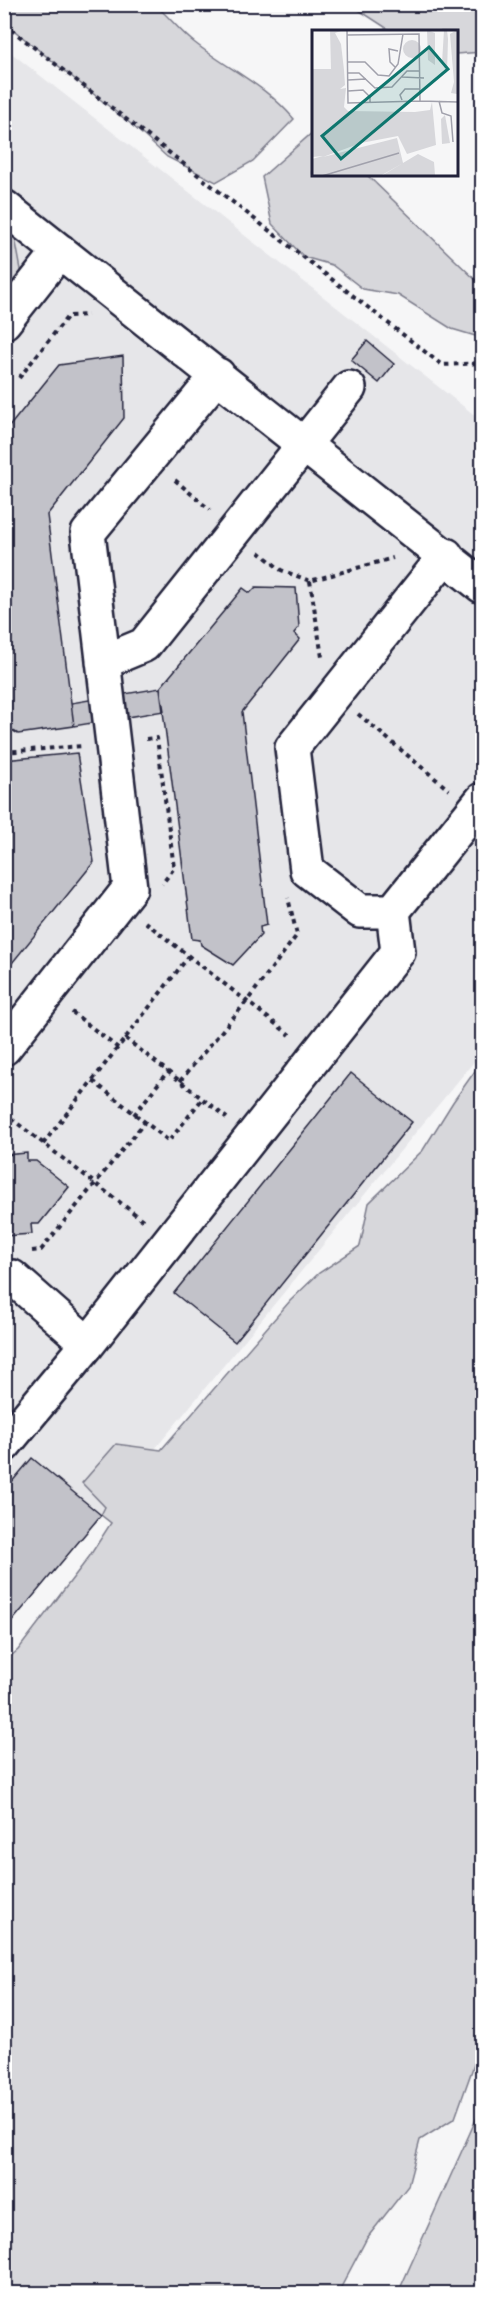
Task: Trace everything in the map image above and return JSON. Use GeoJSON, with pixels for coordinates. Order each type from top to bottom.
{"type":"FeatureCollection","features":[{"type":"Feature","properties":{"kind":"lane"},"geometry":{"type":"LineString","coordinates":[[4,207],[483,586]]}},
{"type":"Feature","properties":{"kind":"lane"},"geometry":{"type":"LineString","coordinates":[[4,322],[60,251]]}},
{"type":"Feature","properties":{"kind":"lane"},"geometry":{"type":"LineString","coordinates":[[4,1048],[130,888],[88,532],[218,375]]}},
{"type":"Feature","properties":{"kind":"lane"},"geometry":{"type":"LineString","coordinates":[[103,662],[144,645],[349,388]]}},
{"type":"Feature","properties":{"kind":"lane"},"geometry":{"type":"LineString","coordinates":[[393,911],[360,911],[307,870],[292,748],[440,550]]}},
{"type":"Feature","properties":{"kind":"lane"},"geometry":{"type":"LineString","coordinates":[[4,1445],[88,1344],[398,952],[393,911],[478,806]]}},
{"type":"Feature","properties":{"kind":"lane"},"geometry":{"type":"LineString","coordinates":[[4,1278],[12,1277],[88,1344]]}},
{"type":"Feature","properties":{"kind":"path"},"geometry":{"type":"LineString","coordinates":[[4,24],[442,365],[483,363]]}},
{"type":"Feature","properties":{"kind":"path"},"geometry":{"type":"LineString","coordinates":[[19,378],[68,316],[99,314]]}},
{"type":"Feature","properties":{"kind":"path"},"geometry":{"type":"LineString","coordinates":[[255,562],[269,545]]}},
{"type":"Feature","properties":{"kind":"path"},"geometry":{"type":"LineString","coordinates":[[310,581],[440,550]]}},
{"type":"Feature","properties":{"kind":"path"},"geometry":{"type":"LineString","coordinates":[[334,694],[478,806]]}},
{"type":"Feature","properties":{"kind":"path"},"geometry":{"type":"LineString","coordinates":[[84,746],[86,757]]}},
{"type":"Feature","properties":{"kind":"path"},"geometry":{"type":"LineString","coordinates":[[180,1081],[247,1001],[297,935],[285,888]]}},
{"type":"Feature","properties":{"kind":"path"},"geometry":{"type":"LineString","coordinates":[[119,902],[299,1042]]}},
{"type":"Feature","properties":{"kind":"path"},"geometry":{"type":"LineString","coordinates":[[43,1144],[189,956]]}},
{"type":"Feature","properties":{"kind":"path"},"geometry":{"type":"LineString","coordinates":[[47,993],[118,1048]]}},
{"type":"Feature","properties":{"kind":"path"},"geometry":{"type":"LineString","coordinates":[[125,1038],[234,1123]]}},
{"type":"Feature","properties":{"kind":"path"},"geometry":{"type":"LineString","coordinates":[[134,1115],[168,1071]]}},
{"type":"Feature","properties":{"kind":"path"},"geometry":{"type":"LineString","coordinates":[[93,1081],[169,1141],[202,1098]]}},
{"type":"Feature","properties":{"kind":"path"},"geometry":{"type":"LineString","coordinates":[[4,1113],[169,1241]]}},
{"type":"Feature","properties":{"kind":"path"},"geometry":{"type":"LineString","coordinates":[[23,1252],[41,1250],[144,1123]]}},
{"type":"Feature","properties":{"kind":"shaded area"},"geometry":{"type":"Polygon","coordinates":[[[4,5],[155,5],[190,39],[260,87],[294,119],[253,161],[216,182],[167,157],[131,124],[5,23],[4,5]]]}},
{"type":"Feature","properties":{"kind":"shaded area"},"geometry":{"type":"Polygon","coordinates":[[[351,5],[482,5],[482,52],[457,54],[457,30],[389,30],[351,5]]]}},
{"type":"Feature","properties":{"kind":"shaded area"},"geometry":{"type":"Polygon","coordinates":[[[5,48],[477,417],[482,411],[482,1052],[5,1631],[5,48]]]}},
{"type":"Feature","properties":{"kind":"shaded area"},"geometry":{"type":"Polygon","coordinates":[[[312,133],[312,176],[368,176],[482,286],[482,338],[452,329],[398,295],[363,289],[332,265],[304,257],[272,224],[262,177],[312,133]]]}},
{"type":"Feature","properties":{"kind":"shaded area"},"geometry":{"type":"Polygon","coordinates":[[[4,220],[13,227],[22,275],[4,297],[4,220]]]}},
{"type":"Feature","properties":{"kind":"shaded area"},"geometry":{"type":"Polygon","coordinates":[[[482,1061],[482,2042],[455,2118],[420,2140],[408,2186],[367,2238],[338,2293],[5,2294],[5,1661],[18,1650],[89,1557],[111,1523],[101,1515],[105,1507],[82,1483],[116,1444],[161,1450],[290,1301],[319,1273],[360,1246],[369,1203],[423,1150],[482,1061]]]}},
{"type":"Feature","properties":{"kind":"shaded area"},"geometry":{"type":"Polygon","coordinates":[[[482,2106],[482,2293],[398,2293],[482,2106]]]}},
{"type":"Feature","properties":{"kind":"building"},"geometry":{"type":"Polygon","coordinates":[[[367,341],[394,364],[379,383],[351,360],[367,341]]]}},
{"type":"Feature","properties":{"kind":"building"},"geometry":{"type":"Polygon","coordinates":[[[123,356],[124,418],[47,515],[74,726],[18,734],[4,725],[4,433],[59,365],[123,356]]]}},
{"type":"Feature","properties":{"kind":"building"},"geometry":{"type":"Polygon","coordinates":[[[256,587],[296,588],[299,627],[294,633],[300,639],[242,712],[267,925],[260,927],[261,935],[233,965],[201,945],[200,940],[192,939],[160,688],[243,588],[250,593],[256,587]]]}},
{"type":"Feature","properties":{"kind":"building"},"geometry":{"type":"Polygon","coordinates":[[[160,688],[164,711],[74,726],[71,703],[160,688]]]}},
{"type":"Feature","properties":{"kind":"building"},"geometry":{"type":"Polygon","coordinates":[[[77,753],[94,862],[4,973],[4,760],[77,753]]]}},
{"type":"Feature","properties":{"kind":"building"},"geometry":{"type":"Polygon","coordinates":[[[351,1073],[412,1122],[235,1342],[174,1293],[351,1073]]]}},
{"type":"Feature","properties":{"kind":"building"},"geometry":{"type":"Polygon","coordinates":[[[27,1153],[27,1161],[36,1161],[69,1187],[39,1224],[31,1224],[32,1234],[4,1236],[4,1155],[27,1153]]]}},
{"type":"Feature","properties":{"kind":"building"},"geometry":{"type":"Polygon","coordinates":[[[32,1458],[101,1515],[4,1631],[4,1491],[32,1458]]]}}]}
